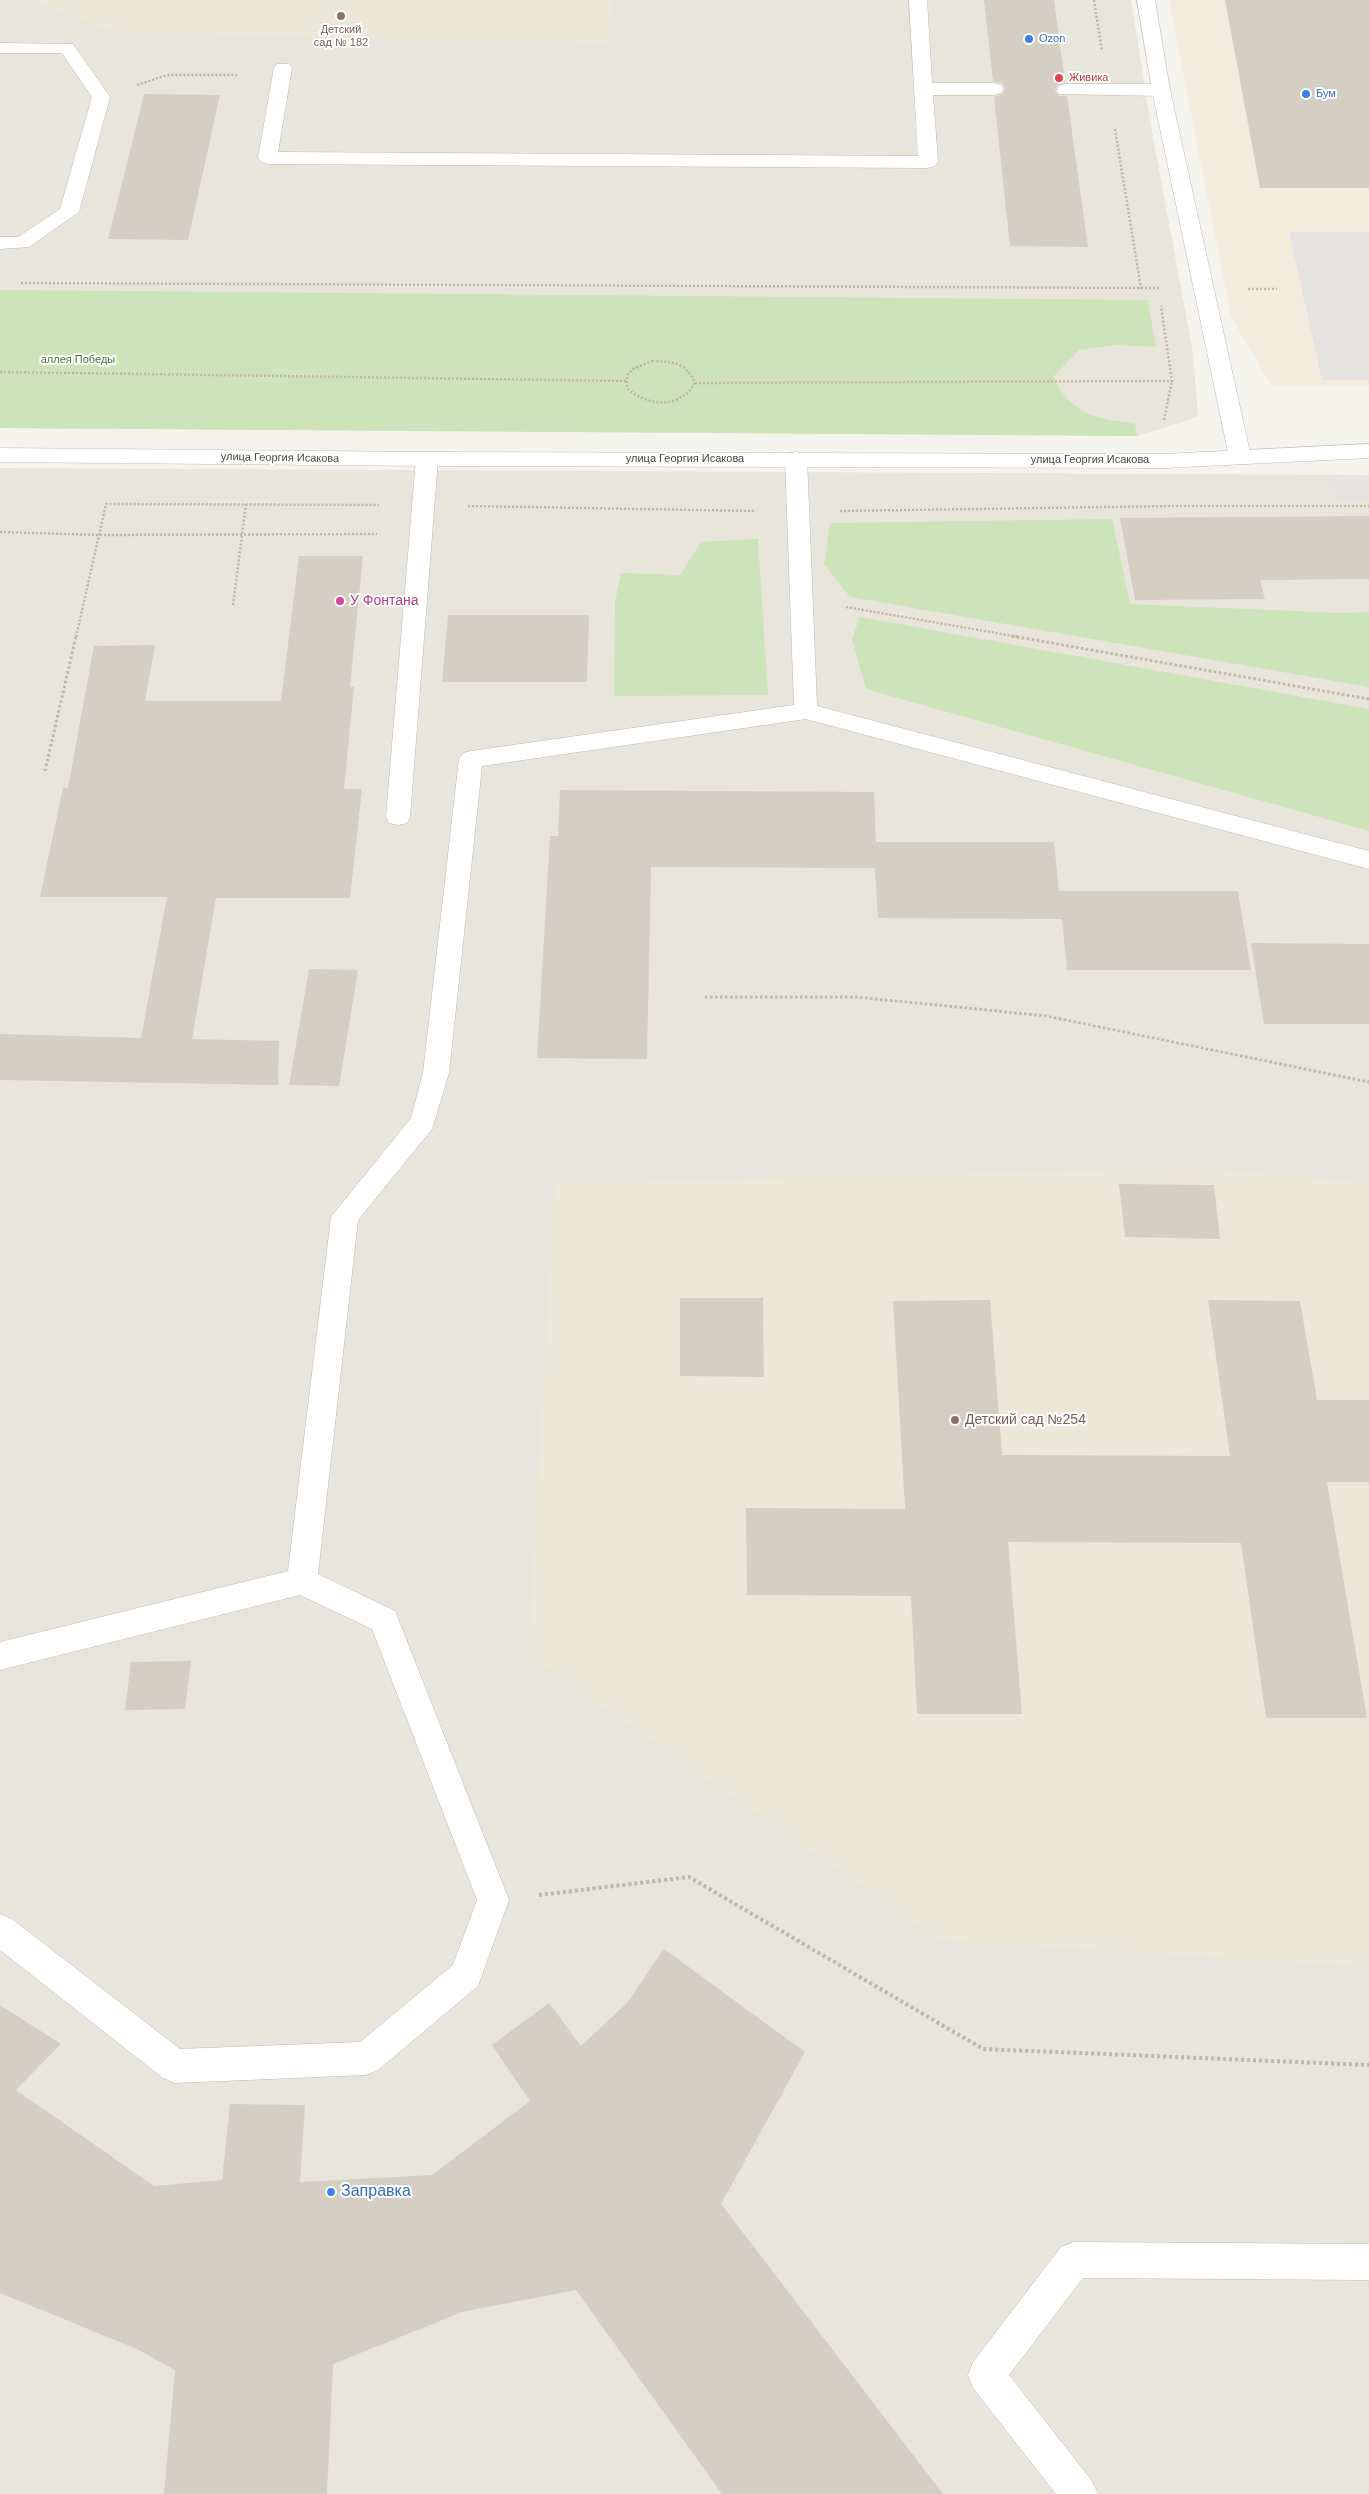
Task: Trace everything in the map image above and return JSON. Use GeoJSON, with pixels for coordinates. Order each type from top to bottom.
{"type":"FeatureCollection","features":[{"type":"Feature","properties":{"kind":"street"},"geometry":{"type":"LineString","coordinates":[[282,72],[268,158],[928,162],[918,0]]}},
{"type":"Feature","properties":{"kind":"street"},"geometry":{"type":"LineString","coordinates":[[1146,0],[1161,90],[1240,457]]}},
{"type":"Feature","properties":{"kind":"street"},"geometry":{"type":"LineString","coordinates":[[0,48],[67,48],[101,97],[69,212],[22,243],[0,243]]}},
{"type":"Feature","properties":{"kind":"street"},"geometry":{"type":"LineString","coordinates":[[923,88],[994,89]]}},
{"type":"Feature","properties":{"kind":"street"},"geometry":{"type":"LineString","coordinates":[[1066,90],[1161,90]]}},
{"type":"Feature","properties":{"kind":"street","name":"улица Георгия Исакова"},"geometry":{"type":"LineString","coordinates":[[0,455],[427,459],[1164,461],[1369,451]]}},
{"type":"Feature","properties":{"kind":"street"},"geometry":{"type":"LineString","coordinates":[[398,817],[427,459]]}},
{"type":"Feature","properties":{"kind":"street"},"geometry":{"type":"LineString","coordinates":[[796,459],[806,712]]}},
{"type":"Feature","properties":{"kind":"street"},"geometry":{"type":"LineString","coordinates":[[302,1581],[345,1217],[423,1122],[436,1073],[471,759],[806,712],[1369,860]]}},
{"type":"Feature","properties":{"kind":"street"},"geometry":{"type":"LineString","coordinates":[[0,1656],[302,1581],[384,1620],[493,1900],[466,1975],[366,2058],[175,2066],[0,1930]]}},
{"type":"Feature","properties":{"kind":"street"},"geometry":{"type":"LineString","coordinates":[[1079,2494],[986,2375],[1074,2260],[1369,2262]]}},
{"type":"Feature","properties":{"kind":"path"},"geometry":{"type":"LineString","coordinates":[[1094,0],[1141,288]]}},
{"type":"Feature","properties":{"kind":"path"},"geometry":{"type":"LineString","coordinates":[[101,97],[167,75],[282,72]]}},
{"type":"Feature","properties":{"kind":"path"},"geometry":{"type":"LineString","coordinates":[[20,283],[1278,289]]}},
{"type":"Feature","properties":{"kind":"path"},"geometry":{"type":"LineString","coordinates":[[1160,298],[1172,381],[1163,425]]}},
{"type":"Feature","properties":{"kind":"path"},"geometry":{"type":"LineString","coordinates":[[652,361],[663,361],[673,362],[690,371],[695,383],[693,391],[686,397],[664,403],[641,400],[632,395],[627,388],[626,381],[633,369],[652,361]]}},
{"type":"Feature","properties":{"kind":"path"},"geometry":{"type":"LineString","coordinates":[[0,372],[626,381]]}},
{"type":"Feature","properties":{"kind":"path"},"geometry":{"type":"LineString","coordinates":[[695,383],[1172,381]]}},
{"type":"Feature","properties":{"kind":"path"},"geometry":{"type":"LineString","coordinates":[[46,771],[106,504],[422,505],[798,512],[1173,506],[1369,506]]}},
{"type":"Feature","properties":{"kind":"path"},"geometry":{"type":"LineString","coordinates":[[233,605],[246,504]]}},
{"type":"Feature","properties":{"kind":"path"},"geometry":{"type":"LineString","coordinates":[[0,532],[99,535],[420,534]]}},
{"type":"Feature","properties":{"kind":"path"},"geometry":{"type":"LineString","coordinates":[[802,600],[1369,699]]}},
{"type":"Feature","properties":{"kind":"path"},"geometry":{"type":"LineString","coordinates":[[705,997],[856,997],[1046,1016],[1348,1076],[1369,1082]]}},
{"type":"Feature","properties":{"kind":"path"},"geometry":{"type":"LineString","coordinates":[[493,1900],[689,1878],[983,2049],[1369,2065]]}},
{"type":"Feature","properties":{"kind":"shaded area"},"geometry":{"type":"Polygon","coordinates":[[[0,0],[1131,0],[1151,126],[1193,353],[1198,417],[1137,436],[0,428],[0,0]]]}},
{"type":"Feature","properties":{"kind":"shaded area","name":"Детский сад № 182"},"geometry":{"type":"Polygon","coordinates":[[[30,0],[612,0],[607,43],[115,32],[30,0]]]}},
{"type":"Feature","properties":{"kind":"shaded area"},"geometry":{"type":"Polygon","coordinates":[[[1169,0],[1369,0],[1369,386],[1272,386],[1231,317],[1169,0]]]}},
{"type":"Feature","properties":{"kind":"shaded area"},"geometry":{"type":"Polygon","coordinates":[[[1289,232],[1369,232],[1369,380],[1322,380],[1289,232]]]}},
{"type":"Feature","properties":{"kind":"shaded area"},"geometry":{"type":"Polygon","coordinates":[[[0,468],[1369,475],[1369,2494],[0,2494],[0,468]]]}},
{"type":"Feature","properties":{"kind":"shaded area"},"geometry":{"type":"Polygon","coordinates":[[[1327,480],[1369,480],[1369,500],[1339,500],[1327,480]]]}},
{"type":"Feature","properties":{"kind":"shaded area","name":"Детский сад №254"},"geometry":{"type":"Polygon","coordinates":[[[1197,1168],[1369,1183],[1369,1967],[940,1940],[528,1655],[555,1184],[1197,1168]]]}},
{"type":"Feature","properties":{"kind":"green space","name":"аллея Победы"},"geometry":{"type":"Polygon","coordinates":[[[0,290],[1148,300],[1156,347],[1117,345],[1079,350],[1053,377],[1068,399],[1077,407],[1097,417],[1135,423],[1137,436],[0,428],[0,290]]]}},
{"type":"Feature","properties":{"kind":"green space"},"geometry":{"type":"Polygon","coordinates":[[[1112,519],[1130,604],[1339,613],[1369,612],[1369,687],[850,597],[824,564],[830,523],[1112,519]]]}},
{"type":"Feature","properties":{"kind":"green space"},"geometry":{"type":"Polygon","coordinates":[[[758,539],[768,695],[614,696],[615,603],[621,573],[680,575],[701,542],[758,539]]]}},
{"type":"Feature","properties":{"kind":"green space"},"geometry":{"type":"Polygon","coordinates":[[[860,617],[1369,709],[1369,831],[866,689],[852,639],[860,617]]]}},
{"type":"Feature","properties":{"kind":"building"},"geometry":{"type":"Polygon","coordinates":[[[984,0],[1054,0],[1065,82],[1057,85],[1055,91],[1059,96],[1067,96],[1088,247],[1010,246],[994,97],[1003,94],[1005,88],[1002,83],[993,81],[984,0]]]}},
{"type":"Feature","properties":{"kind":"building","name":"Бум"},"geometry":{"type":"Polygon","coordinates":[[[1225,0],[1369,0],[1369,188],[1260,188],[1225,0]]]}},
{"type":"Feature","properties":{"kind":"building"},"geometry":{"type":"Polygon","coordinates":[[[144,94],[220,95],[188,240],[108,239],[144,94]]]}},
{"type":"Feature","properties":{"kind":"building"},"geometry":{"type":"Polygon","coordinates":[[[1369,516],[1369,579],[1260,580],[1265,599],[1135,600],[1120,518],[1369,516]]]}},
{"type":"Feature","properties":{"kind":"building"},"geometry":{"type":"Polygon","coordinates":[[[299,556],[363,556],[350,687],[354,687],[344,789],[362,789],[350,898],[216,898],[192,1039],[279,1041],[278,1085],[0,1080],[0,1034],[141,1038],[167,897],[40,897],[63,788],[68,788],[94,646],[155,645],[145,701],[281,701],[299,556]]]}},
{"type":"Feature","properties":{"kind":"building"},"geometry":{"type":"Polygon","coordinates":[[[448,615],[589,615],[587,682],[442,682],[448,615]]]}},
{"type":"Feature","properties":{"kind":"building"},"geometry":{"type":"Polygon","coordinates":[[[560,790],[874,792],[876,842],[1054,842],[1059,891],[1238,891],[1251,970],[1067,970],[1062,919],[878,918],[875,868],[651,867],[647,1059],[537,1058],[550,836],[558,836],[560,790]]]}},
{"type":"Feature","properties":{"kind":"building"},"geometry":{"type":"Polygon","coordinates":[[[1251,943],[1369,944],[1369,1024],[1264,1024],[1251,943]]]}},
{"type":"Feature","properties":{"kind":"building"},"geometry":{"type":"Polygon","coordinates":[[[309,969],[358,970],[339,1086],[289,1085],[309,969]]]}},
{"type":"Feature","properties":{"kind":"building"},"geometry":{"type":"Polygon","coordinates":[[[1119,1184],[1214,1185],[1220,1239],[1125,1237],[1119,1184]]]}},
{"type":"Feature","properties":{"kind":"building"},"geometry":{"type":"Polygon","coordinates":[[[680,1298],[763,1298],[764,1377],[680,1376],[680,1298]]]}},
{"type":"Feature","properties":{"kind":"building"},"geometry":{"type":"Polygon","coordinates":[[[990,1300],[1002,1455],[1230,1456],[1208,1300],[1300,1301],[1317,1400],[1369,1400],[1369,1482],[1327,1482],[1367,1718],[1266,1718],[1241,1543],[1008,1542],[1022,1714],[917,1714],[911,1596],[747,1595],[746,1508],[905,1509],[893,1301],[990,1300]]]}},
{"type":"Feature","properties":{"kind":"building"},"geometry":{"type":"Polygon","coordinates":[[[191,1661],[185,1709],[125,1710],[131,1662],[191,1661]]]}},
{"type":"Feature","properties":{"kind":"building"},"geometry":{"type":"Polygon","coordinates":[[[664,1949],[805,2052],[721,2204],[943,2494],[722,2494],[576,2290],[462,2312],[333,2364],[327,2494],[164,2494],[175,2370],[137,2349],[0,2293],[0,2005],[61,2044],[16,2090],[154,2186],[222,2180],[230,2104],[305,2105],[300,2182],[432,2175],[530,2101],[492,2045],[549,2003],[581,2046],[627,2003],[664,1949]]]}},
{"type":"Feature","properties":{"kind":"place","name":"Детский сад № 182"},"geometry":{"type":"Point","coordinates":[341,16]}},
{"type":"Feature","properties":{"kind":"place","name":"Ozon"},"geometry":{"type":"Point","coordinates":[1029,39]}},
{"type":"Feature","properties":{"kind":"place","name":"Живика"},"geometry":{"type":"Point","coordinates":[1059,78]}},
{"type":"Feature","properties":{"kind":"place","name":"Бум"},"geometry":{"type":"Point","coordinates":[1306,94]}},
{"type":"Feature","properties":{"kind":"place","name":"У Фонтана"},"geometry":{"type":"Point","coordinates":[340,601]}},
{"type":"Feature","properties":{"kind":"place","name":"Детский сад №254"},"geometry":{"type":"Point","coordinates":[955,1420]}},
{"type":"Feature","properties":{"kind":"place","name":"Заправка"},"geometry":{"type":"Point","coordinates":[331,2192]}}]}
